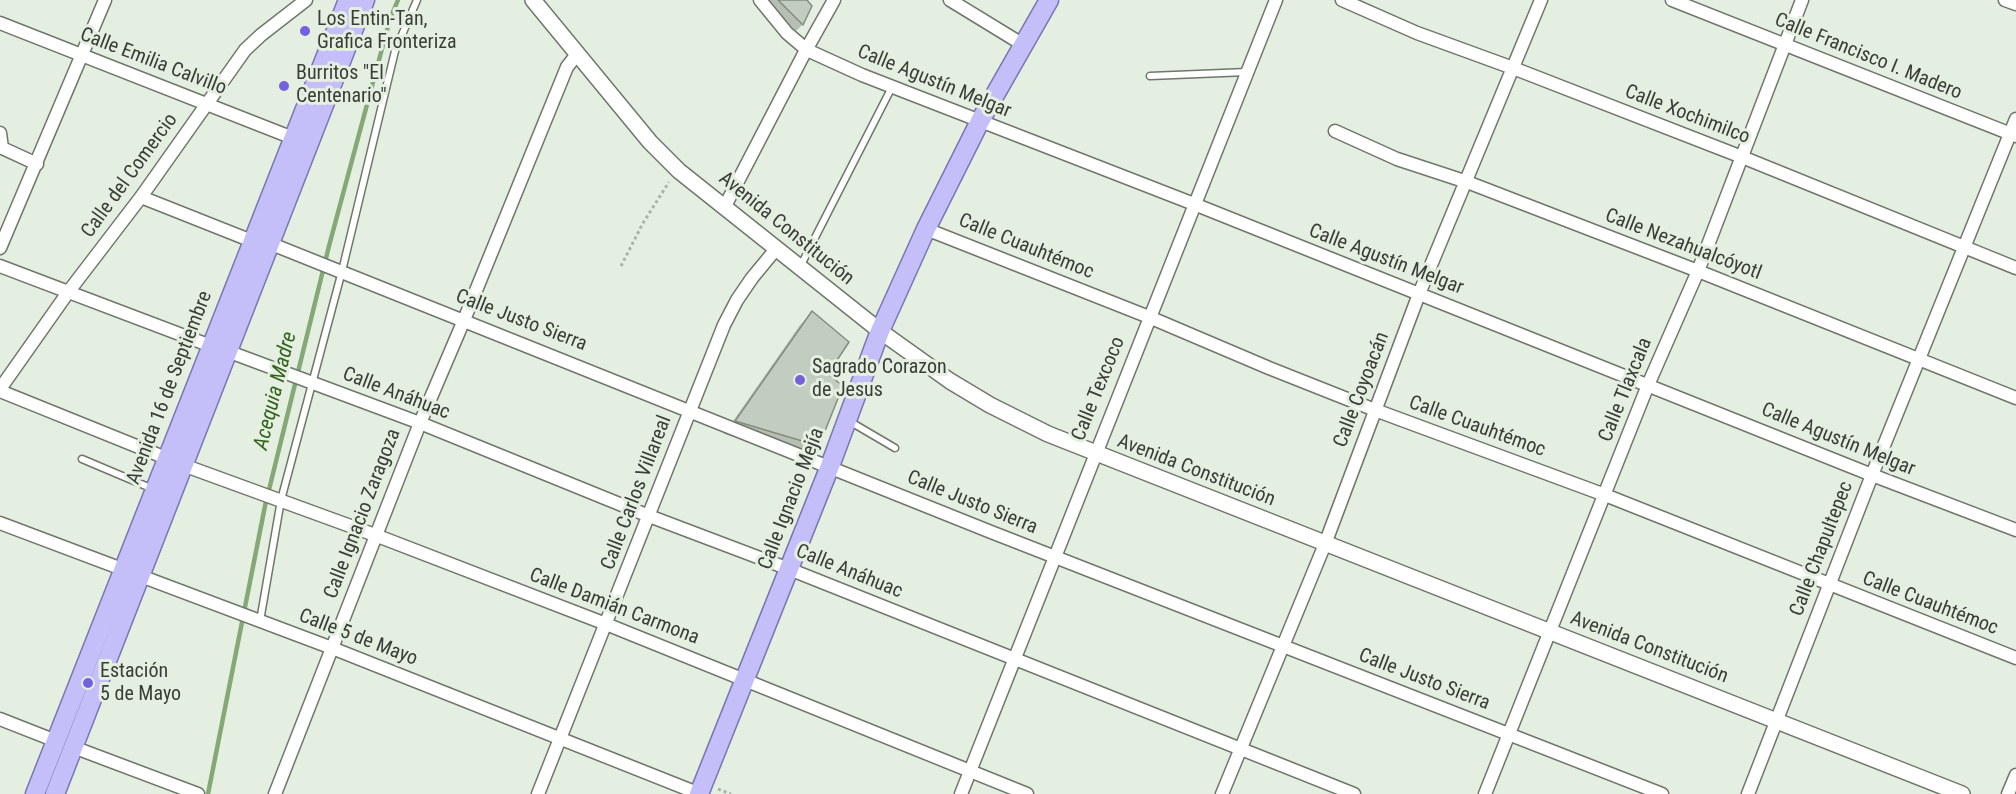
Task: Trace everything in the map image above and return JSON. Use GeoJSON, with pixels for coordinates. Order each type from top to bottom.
{"type":"FeatureCollection","features":[{"type":"Feature","properties":{"kind":"main road","name":"Avenida 16 de Septiembre"},"geometry":{"type":"LineString","coordinates":[[260,242],[293,138],[348,0]]}},
{"type":"Feature","properties":{"kind":"main road","name":"Avenida 16 de Septiembre"},"geometry":{"type":"LineString","coordinates":[[35,794],[56,741],[131,574],[260,242],[365,0]]}},
{"type":"Feature","properties":{"kind":"main road","name":"Calle Ignacio Mejía"},"geometry":{"type":"LineString","coordinates":[[700,794],[830,466],[880,331],[926,229],[980,120],[1049,0]]}},
{"type":"Feature","properties":{"kind":"main road","name":"Avenida 16 de Septiembre"},"geometry":{"type":"LineString","coordinates":[[55,794],[131,574],[154,489],[175,462]]}},
{"type":"Feature","properties":{"kind":"street"},"geometry":{"type":"LineString","coordinates":[[0,248],[105,0]]}},
{"type":"Feature","properties":{"kind":"street","name":"Calle del Comercio"},"geometry":{"type":"LineString","coordinates":[[0,390],[69,291],[141,197],[245,50],[306,0]]}},
{"type":"Feature","properties":{"kind":"street","name":"Avenida Constitución"},"geometry":{"type":"LineString","coordinates":[[533,0],[650,142],[680,171],[880,331],[950,381],[990,405],[1048,434],[1095,453],[1962,794]]}},
{"type":"Feature","properties":{"kind":"street","name":"Calle Agustín Melgar"},"geometry":{"type":"LineString","coordinates":[[760,0],[788,33],[807,50],[862,75],[2016,530]]}},
{"type":"Feature","properties":{"kind":"street"},"geometry":{"type":"LineString","coordinates":[[724,208],[834,0]]}},
{"type":"Feature","properties":{"kind":"street"},"geometry":{"type":"LineString","coordinates":[[950,0],[1022,44]]}},
{"type":"Feature","properties":{"kind":"street","name":"Calle Texcoco"},"geometry":{"type":"LineString","coordinates":[[961,794],[1276,0]]}},
{"type":"Feature","properties":{"kind":"street","name":"Calle Xochimilco"},"geometry":{"type":"LineString","coordinates":[[1344,0],[1417,33],[1742,157],[2016,268]]}},
{"type":"Feature","properties":{"kind":"street","name":"Calle Coyoacán"},"geometry":{"type":"LineString","coordinates":[[1222,794],[1325,544],[1419,294],[1541,0]]}},
{"type":"Feature","properties":{"kind":"street","name":"Calle Francisco I. Madero"},"geometry":{"type":"LineString","coordinates":[[1672,0],[2013,135]]}},
{"type":"Feature","properties":{"kind":"street","name":"Calle Tlaxcala"},"geometry":{"type":"LineString","coordinates":[[1485,794],[1648,385],[1698,272],[1802,0]]}},
{"type":"Feature","properties":{"kind":"street"},"geometry":{"type":"LineString","coordinates":[[2005,0],[2016,4]]}},
{"type":"Feature","properties":{"kind":"street","name":"Calle Emilia Calvillo"},"geometry":{"type":"LineString","coordinates":[[0,23],[293,138]]}},
{"type":"Feature","properties":{"kind":"street","name":"Calle Ignacio Zaragoza"},"geometry":{"type":"LineString","coordinates":[[275,794],[420,423],[567,67],[578,53]]}},
{"type":"Feature","properties":{"kind":"street","name":"Calle Chapultepec"},"geometry":{"type":"LineString","coordinates":[[1748,794],[1872,475],[1964,247],[2013,135],[2016,119]]}},
{"type":"Feature","properties":{"kind":"street","name":"Calle Nezahualcóyotl"},"geometry":{"type":"LineString","coordinates":[[1335,131],[1397,159],[1467,182],[2016,398]]}},
{"type":"Feature","properties":{"kind":"street"},"geometry":{"type":"LineString","coordinates":[[0,133],[1,148],[37,164]]}},
{"type":"Feature","properties":{"kind":"street","name":"Calle Justo Sierra"},"geometry":{"type":"LineString","coordinates":[[141,197],[339,270],[1054,556],[1662,794]]}},
{"type":"Feature","properties":{"kind":"street","name":"Calle Cuauhtémoc"},"geometry":{"type":"LineString","coordinates":[[926,229],[1149,317],[1269,369],[1605,495],[2016,658]]}},
{"type":"Feature","properties":{"kind":"street","name":"Calle Carlos Villareal"},"geometry":{"type":"LineString","coordinates":[[538,794],[724,325],[752,278],[776,249]]}},
{"type":"Feature","properties":{"kind":"street","name":"Calle Anáhuac"},"geometry":{"type":"LineString","coordinates":[[0,266],[420,423],[649,516],[789,569],[1354,794]]}},
{"type":"Feature","properties":{"kind":"street","name":"Calle Damián Carmona"},"geometry":{"type":"LineString","coordinates":[[0,390],[175,462],[375,535],[606,624],[1027,794]]}},
{"type":"Feature","properties":{"kind":"street","name":"Calle 5 de Mayo"},"geometry":{"type":"LineString","coordinates":[[0,523],[332,648],[700,794]]}},
{"type":"Feature","properties":{"kind":"street"},"geometry":{"type":"LineString","coordinates":[[0,719],[56,741]]}},
{"type":"Feature","properties":{"kind":"street"},"geometry":{"type":"LineString","coordinates":[[73,747],[176,790],[198,794]]}},
{"type":"Feature","properties":{"kind":"street"},"geometry":{"type":"LineString","coordinates":[[2008,794],[2016,775]]}},
{"type":"Feature","properties":{"kind":"lane"},"geometry":{"type":"LineString","coordinates":[[256,621],[279,499],[395,51],[417,0]]}},
{"type":"Feature","properties":{"kind":"lane"},"geometry":{"type":"LineString","coordinates":[[1150,76],[1248,72]]}},
{"type":"Feature","properties":{"kind":"lane"},"geometry":{"type":"LineString","coordinates":[[799,268],[892,86]]}},
{"type":"Feature","properties":{"kind":"lane"},"geometry":{"type":"LineString","coordinates":[[847,419],[895,448]]}},
{"type":"Feature","properties":{"kind":"lane"},"geometry":{"type":"LineString","coordinates":[[82,459],[154,489]]}},
{"type":"Feature","properties":{"kind":"path"},"geometry":{"type":"LineString","coordinates":[[621,266],[643,222],[667,185],[680,171]]}},
{"type":"Feature","properties":{"kind":"building"},"geometry":{"type":"Polygon","coordinates":[[[778,0],[807,0],[812,6],[803,25],[778,0]]]}},
{"type":"Feature","properties":{"kind":"building","name":"Sagrado Corazon de Jesus"},"geometry":{"type":"Polygon","coordinates":[[[812,311],[849,342],[828,374],[843,386],[819,446],[735,421],[812,311]]]}},
{"type":"Feature","properties":{"kind":"waterway","name":"Acequia Madre"},"geometry":{"type":"LineString","coordinates":[[208,794],[265,506],[329,246],[390,19],[398,0]]}},
{"type":"Feature","properties":{"kind":"place","name":"Los Entin-Tan, Grafica Fronteriza"},"geometry":{"type":"Point","coordinates":[305,31]}},
{"type":"Feature","properties":{"kind":"place","name":"Burritos \"El Centenario\""},"geometry":{"type":"Point","coordinates":[284,86]}},
{"type":"Feature","properties":{"kind":"place","name":"Sagrado Corazon de Jesus"},"geometry":{"type":"Point","coordinates":[800,380]}},
{"type":"Feature","properties":{"kind":"place","name":"Estación 5 de Mayo"},"geometry":{"type":"Point","coordinates":[88,683]}}]}
